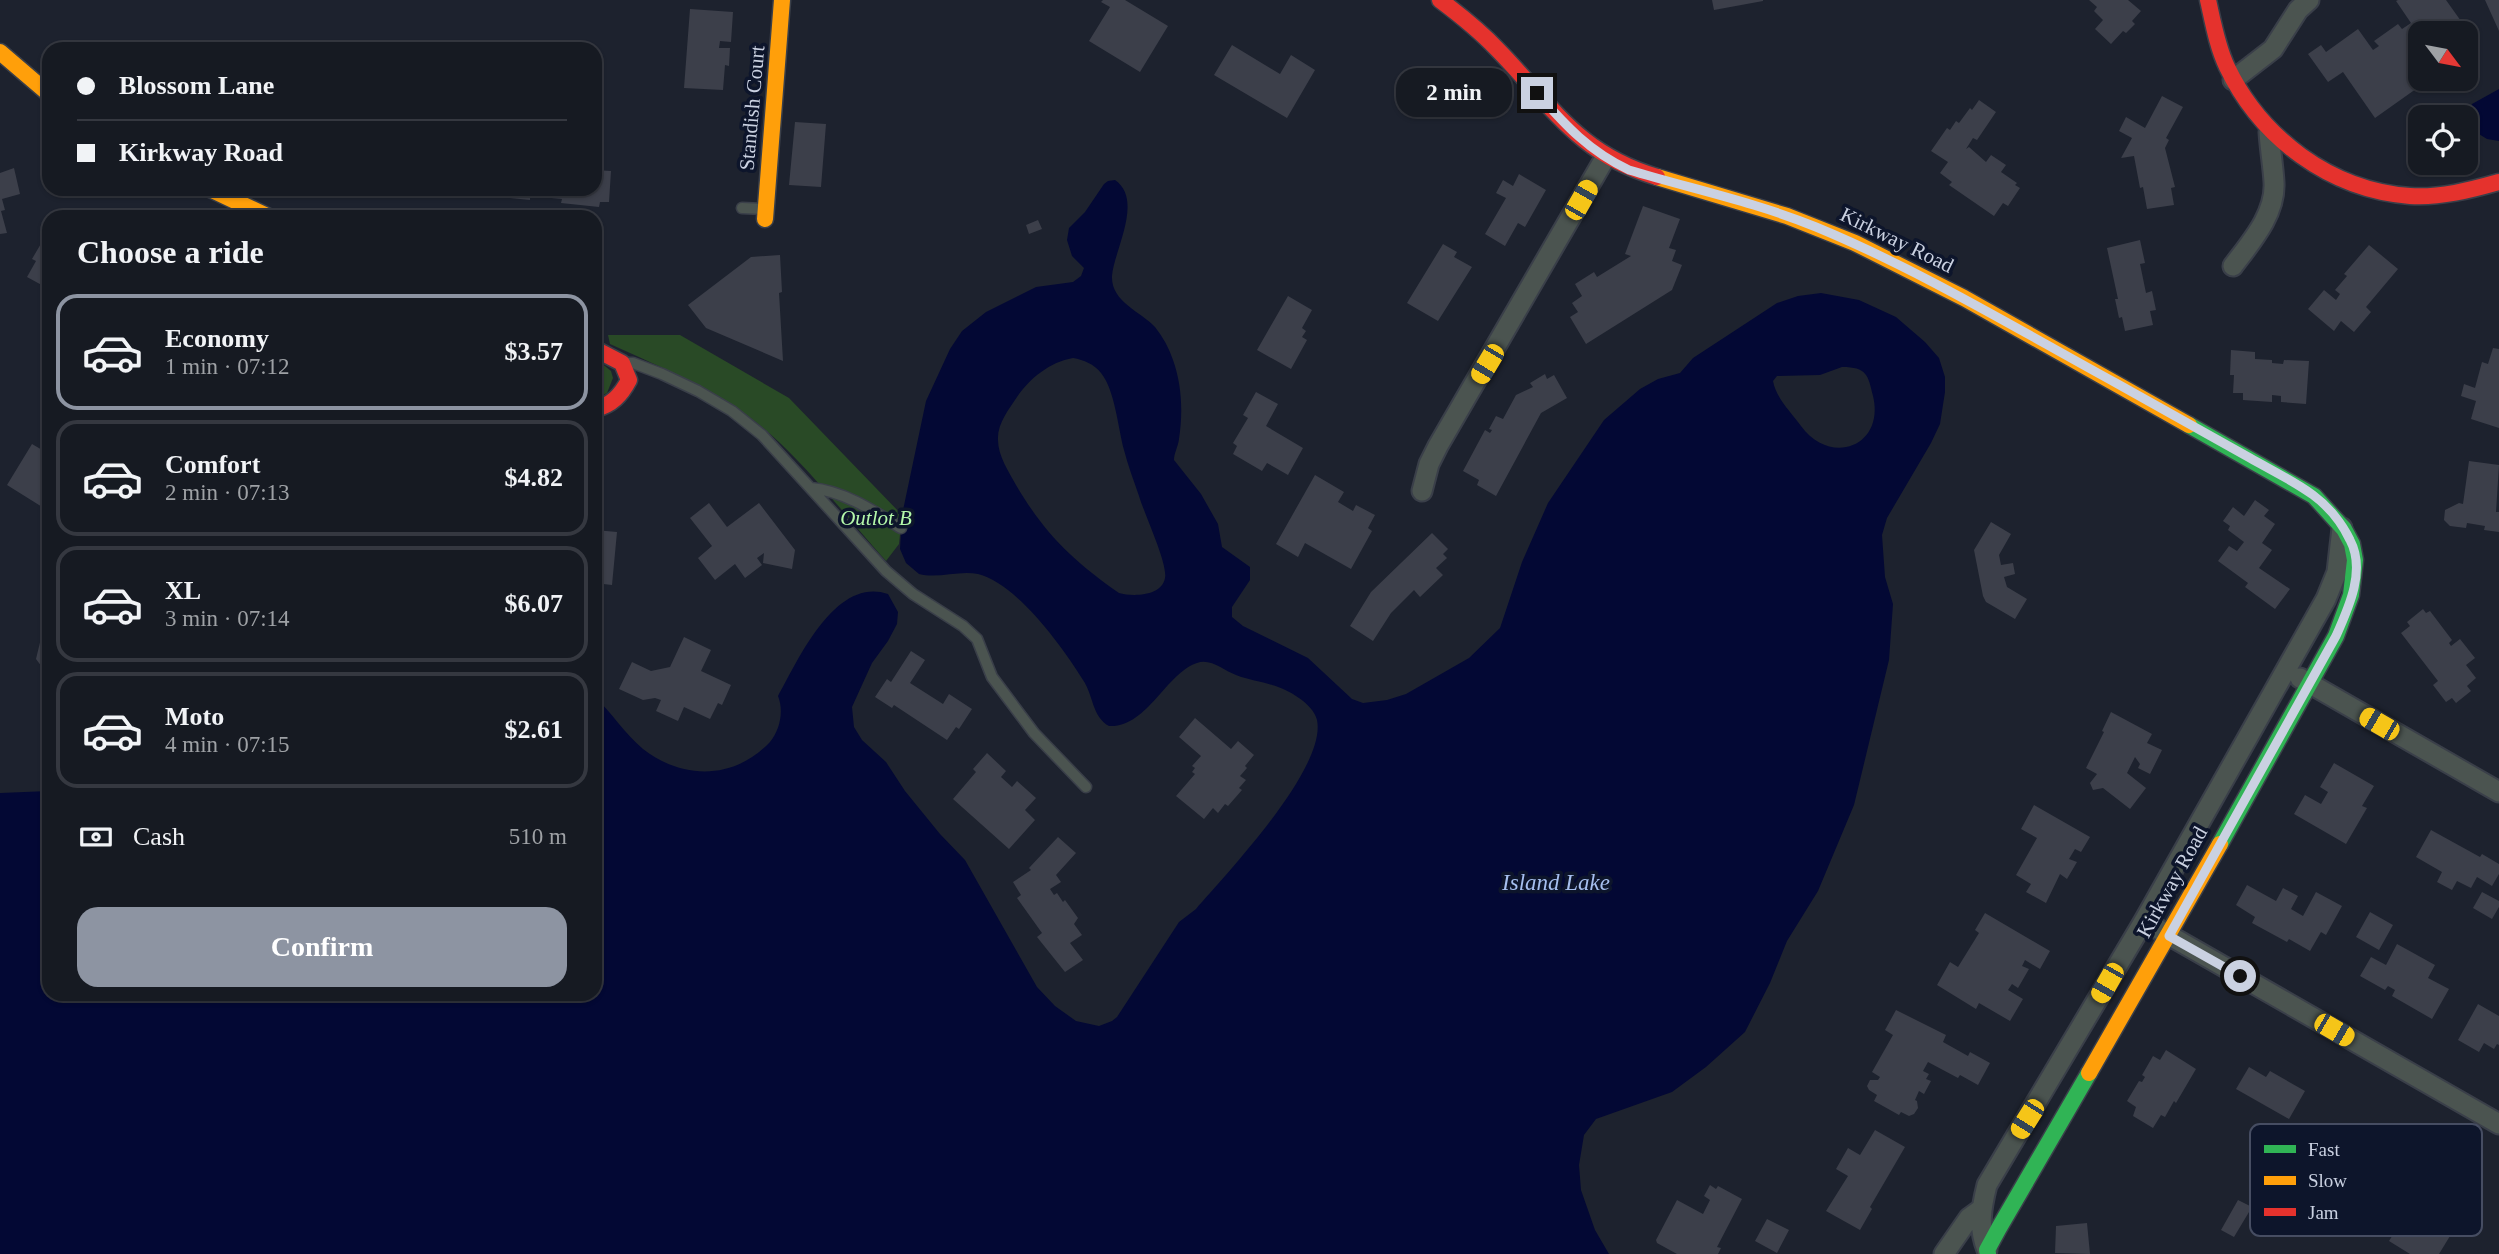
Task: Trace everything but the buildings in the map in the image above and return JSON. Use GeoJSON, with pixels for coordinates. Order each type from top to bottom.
{"type":"FeatureCollection","features":[{"type":"Feature","properties":{"kind":"street","name":"Standish Court"},"geometry":{"type":"LineString","coordinates":[[765,214],[782,0]]}},
{"type":"Feature","properties":{"kind":"street","name":"Kirkway Road"},"geometry":{"type":"LineString","coordinates":[[1440,0],[1482,35],[1573,133],[1605,158],[1629,170],[1787,216],[1855,243],[1964,298],[2314,496],[2330,510],[2350,538],[2356,554],[2356,577],[2347,612],[2336,636],[2169,936],[1988,1252]]}},
{"type":"Feature","properties":{"kind":"street"},"geometry":{"type":"LineString","coordinates":[[2208,0],[2214,32],[2233,80],[2269,132],[2314,165],[2372,190],[2408,196],[2439,195],[2499,182]]}},
{"type":"Feature","properties":{"kind":"street"},"geometry":{"type":"LineString","coordinates":[[2233,80],[2273,49],[2298,10],[2309,0]]}},
{"type":"Feature","properties":{"kind":"street"},"geometry":{"type":"LineString","coordinates":[[0,52],[42,88]]}},
{"type":"Feature","properties":{"kind":"street"},"geometry":{"type":"LineString","coordinates":[[2233,266],[2257,233],[2273,197],[2269,132]]}},
{"type":"Feature","properties":{"kind":"street"},"geometry":{"type":"LineString","coordinates":[[1422,491],[1429,464],[1438,446],[1605,158]]}},
{"type":"Feature","properties":{"kind":"street"},"geometry":{"type":"LineString","coordinates":[[225,196],[254,210]]}},
{"type":"Feature","properties":{"kind":"street"},"geometry":{"type":"LineString","coordinates":[[602,353],[622,363],[629,380],[624,393],[610,406],[602,408]]}},
{"type":"Feature","properties":{"kind":"street","name":"Kirkway Road"},"geometry":{"type":"LineString","coordinates":[[1988,1252],[1981,1229],[1980,1210],[1987,1185],[2144,921],[2288,670],[2326,599],[2337,572],[2342,527]]}},
{"type":"Feature","properties":{"kind":"street"},"geometry":{"type":"LineString","coordinates":[[2288,670],[2499,792]]}},
{"type":"Feature","properties":{"kind":"street"},"geometry":{"type":"LineString","coordinates":[[2144,921],[2499,1124]]}},
{"type":"Feature","properties":{"kind":"street"},"geometry":{"type":"LineString","coordinates":[[1944,1254],[1969,1218],[1980,1210]]}},
{"type":"Feature","properties":{"kind":"lane"},"geometry":{"type":"LineString","coordinates":[[742,208],[765,214]]}},
{"type":"Feature","properties":{"kind":"lane"},"geometry":{"type":"LineString","coordinates":[[622,363],[633,363],[698,391],[732,411],[762,435],[886,571],[977,639],[992,677],[1034,733],[1086,787]]}},
{"type":"Feature","properties":{"kind":"lane"},"geometry":{"type":"LineString","coordinates":[[811,488],[856,502],[901,528]]}},
{"type":"Feature","properties":{"kind":"green space","name":"Outlot B"},"geometry":{"type":"Polygon","coordinates":[[[608,335],[680,335],[789,398],[902,515],[899,544],[886,561],[800,463],[752,419],[693,383],[610,344],[608,335]]]}},
{"type":"Feature","properties":{"kind":"green space"},"geometry":{"type":"Polygon","coordinates":[[[602,364],[611,371],[613,378],[607,393],[602,396],[602,364]]]}},
{"type":"Feature","properties":{"kind":"water"},"geometry":{"type":"Polygon","coordinates":[[[2499,89],[2499,141],[2487,139],[2478,133],[2478,105],[2472,104],[2499,89]]]}},
{"type":"Feature","properties":{"kind":"water","name":"Island Lake"},"geometry":{"type":"Polygon","coordinates":[[[1115,180],[1123,189],[1127,200],[1125,226],[1112,276],[1116,293],[1158,331],[1168,347],[1176,370],[1181,419],[1174,460],[1201,494],[1218,524],[1222,547],[1250,567],[1250,580],[1232,607],[1232,617],[1243,626],[1308,658],[1352,699],[1363,703],[1406,694],[1469,658],[1500,628],[1522,562],[1548,503],[1604,420],[1640,389],[1658,379],[1680,373],[1693,358],[1777,303],[1798,296],[1821,293],[1859,300],[1896,317],[1939,358],[1945,377],[1940,424],[1887,518],[1882,535],[1885,577],[1893,604],[1889,660],[1854,805],[1818,891],[1787,941],[1770,983],[1745,1032],[1706,1067],[1672,1092],[1596,1119],[1584,1135],[1579,1165],[1581,1190],[1595,1230],[1609,1254],[0,1254],[0,793],[42,791],[42,1001],[602,1001],[602,705],[636,743],[658,759],[691,770],[708,771],[741,763],[756,754],[773,737],[781,714],[778,696],[796,662],[821,625],[835,609],[851,597],[869,592],[888,594],[898,612],[897,624],[872,663],[852,707],[854,727],[862,740],[886,762],[905,791],[940,834],[965,860],[1037,987],[1055,1006],[1076,1021],[1099,1026],[1117,1017],[1179,922],[1196,909],[1251,846],[1291,791],[1307,765],[1316,740],[1315,714],[1299,698],[1285,690],[1202,662],[1176,677],[1134,718],[1109,726],[1099,717],[1086,686],[1063,650],[1037,618],[1008,590],[978,574],[919,574],[906,563],[900,549],[902,515],[926,401],[950,349],[962,331],[986,312],[1036,287],[1073,282],[1081,276],[1084,268],[1072,256],[1067,240],[1069,228],[1085,212],[1104,184],[1115,180]],[[1073,358],[1065,360],[1034,377],[1022,390],[1001,423],[998,446],[1007,469],[1027,502],[1049,532],[1073,557],[1119,593],[1146,594],[1163,584],[1165,571],[1127,462],[1110,389],[1101,373],[1085,361],[1073,358]],[[1842,367],[1820,375],[1777,376],[1773,381],[1784,405],[1813,439],[1827,446],[1840,448],[1853,445],[1863,438],[1871,428],[1875,413],[1868,378],[1857,369],[1842,367]]]}},
{"type":"Feature","properties":{"kind":"traffic: fast"},"geometry":{"type":"LineString","coordinates":[[2189,425],[2314,496],[2344,529],[2352,544],[2355,560],[2351,595],[2336,636],[2220,844]]}},
{"type":"Feature","properties":{"kind":"traffic: fast"},"geometry":{"type":"LineString","coordinates":[[1988,1254],[1987,1250],[1999,1228],[2089,1073]]}},
{"type":"Feature","properties":{"kind":"traffic: slow"},"geometry":{"type":"LineString","coordinates":[[765,219],[782,0]]}},
{"type":"Feature","properties":{"kind":"traffic: slow"},"geometry":{"type":"LineString","coordinates":[[0,52],[42,88]]}},
{"type":"Feature","properties":{"kind":"traffic: slow"},"geometry":{"type":"LineString","coordinates":[[1657,177],[1787,216],[1855,243],[1964,298],[2189,425]]}},
{"type":"Feature","properties":{"kind":"traffic: slow"},"geometry":{"type":"LineString","coordinates":[[225,196],[254,210]]}},
{"type":"Feature","properties":{"kind":"traffic: slow"},"geometry":{"type":"LineString","coordinates":[[2089,1073],[2220,844]]}},
{"type":"Feature","properties":{"kind":"traffic: jam"},"geometry":{"type":"LineString","coordinates":[[1440,0],[1490,42],[1550,108],[1585,141],[1629,167],[1657,177]]}},
{"type":"Feature","properties":{"kind":"traffic: jam"},"geometry":{"type":"LineString","coordinates":[[2208,0],[2221,51],[2241,93],[2259,116],[2301,156],[2352,183],[2381,192],[2410,196],[2444,195],[2499,182]]}},
{"type":"Feature","properties":{"kind":"traffic: jam"},"geometry":{"type":"LineString","coordinates":[[602,353],[622,363],[629,380],[615,399],[602,406]]}},
{"type":"Feature","properties":{"kind":"route"},"geometry":{"type":"LineString","coordinates":[[1537,93],[1573,133],[1605,158],[1629,170],[1787,216],[1855,243],[1964,298],[2167,411],[2291,482],[2330,510],[2350,538],[2356,554],[2356,577],[2347,612],[2169,936],[2240,976]]}}]}
